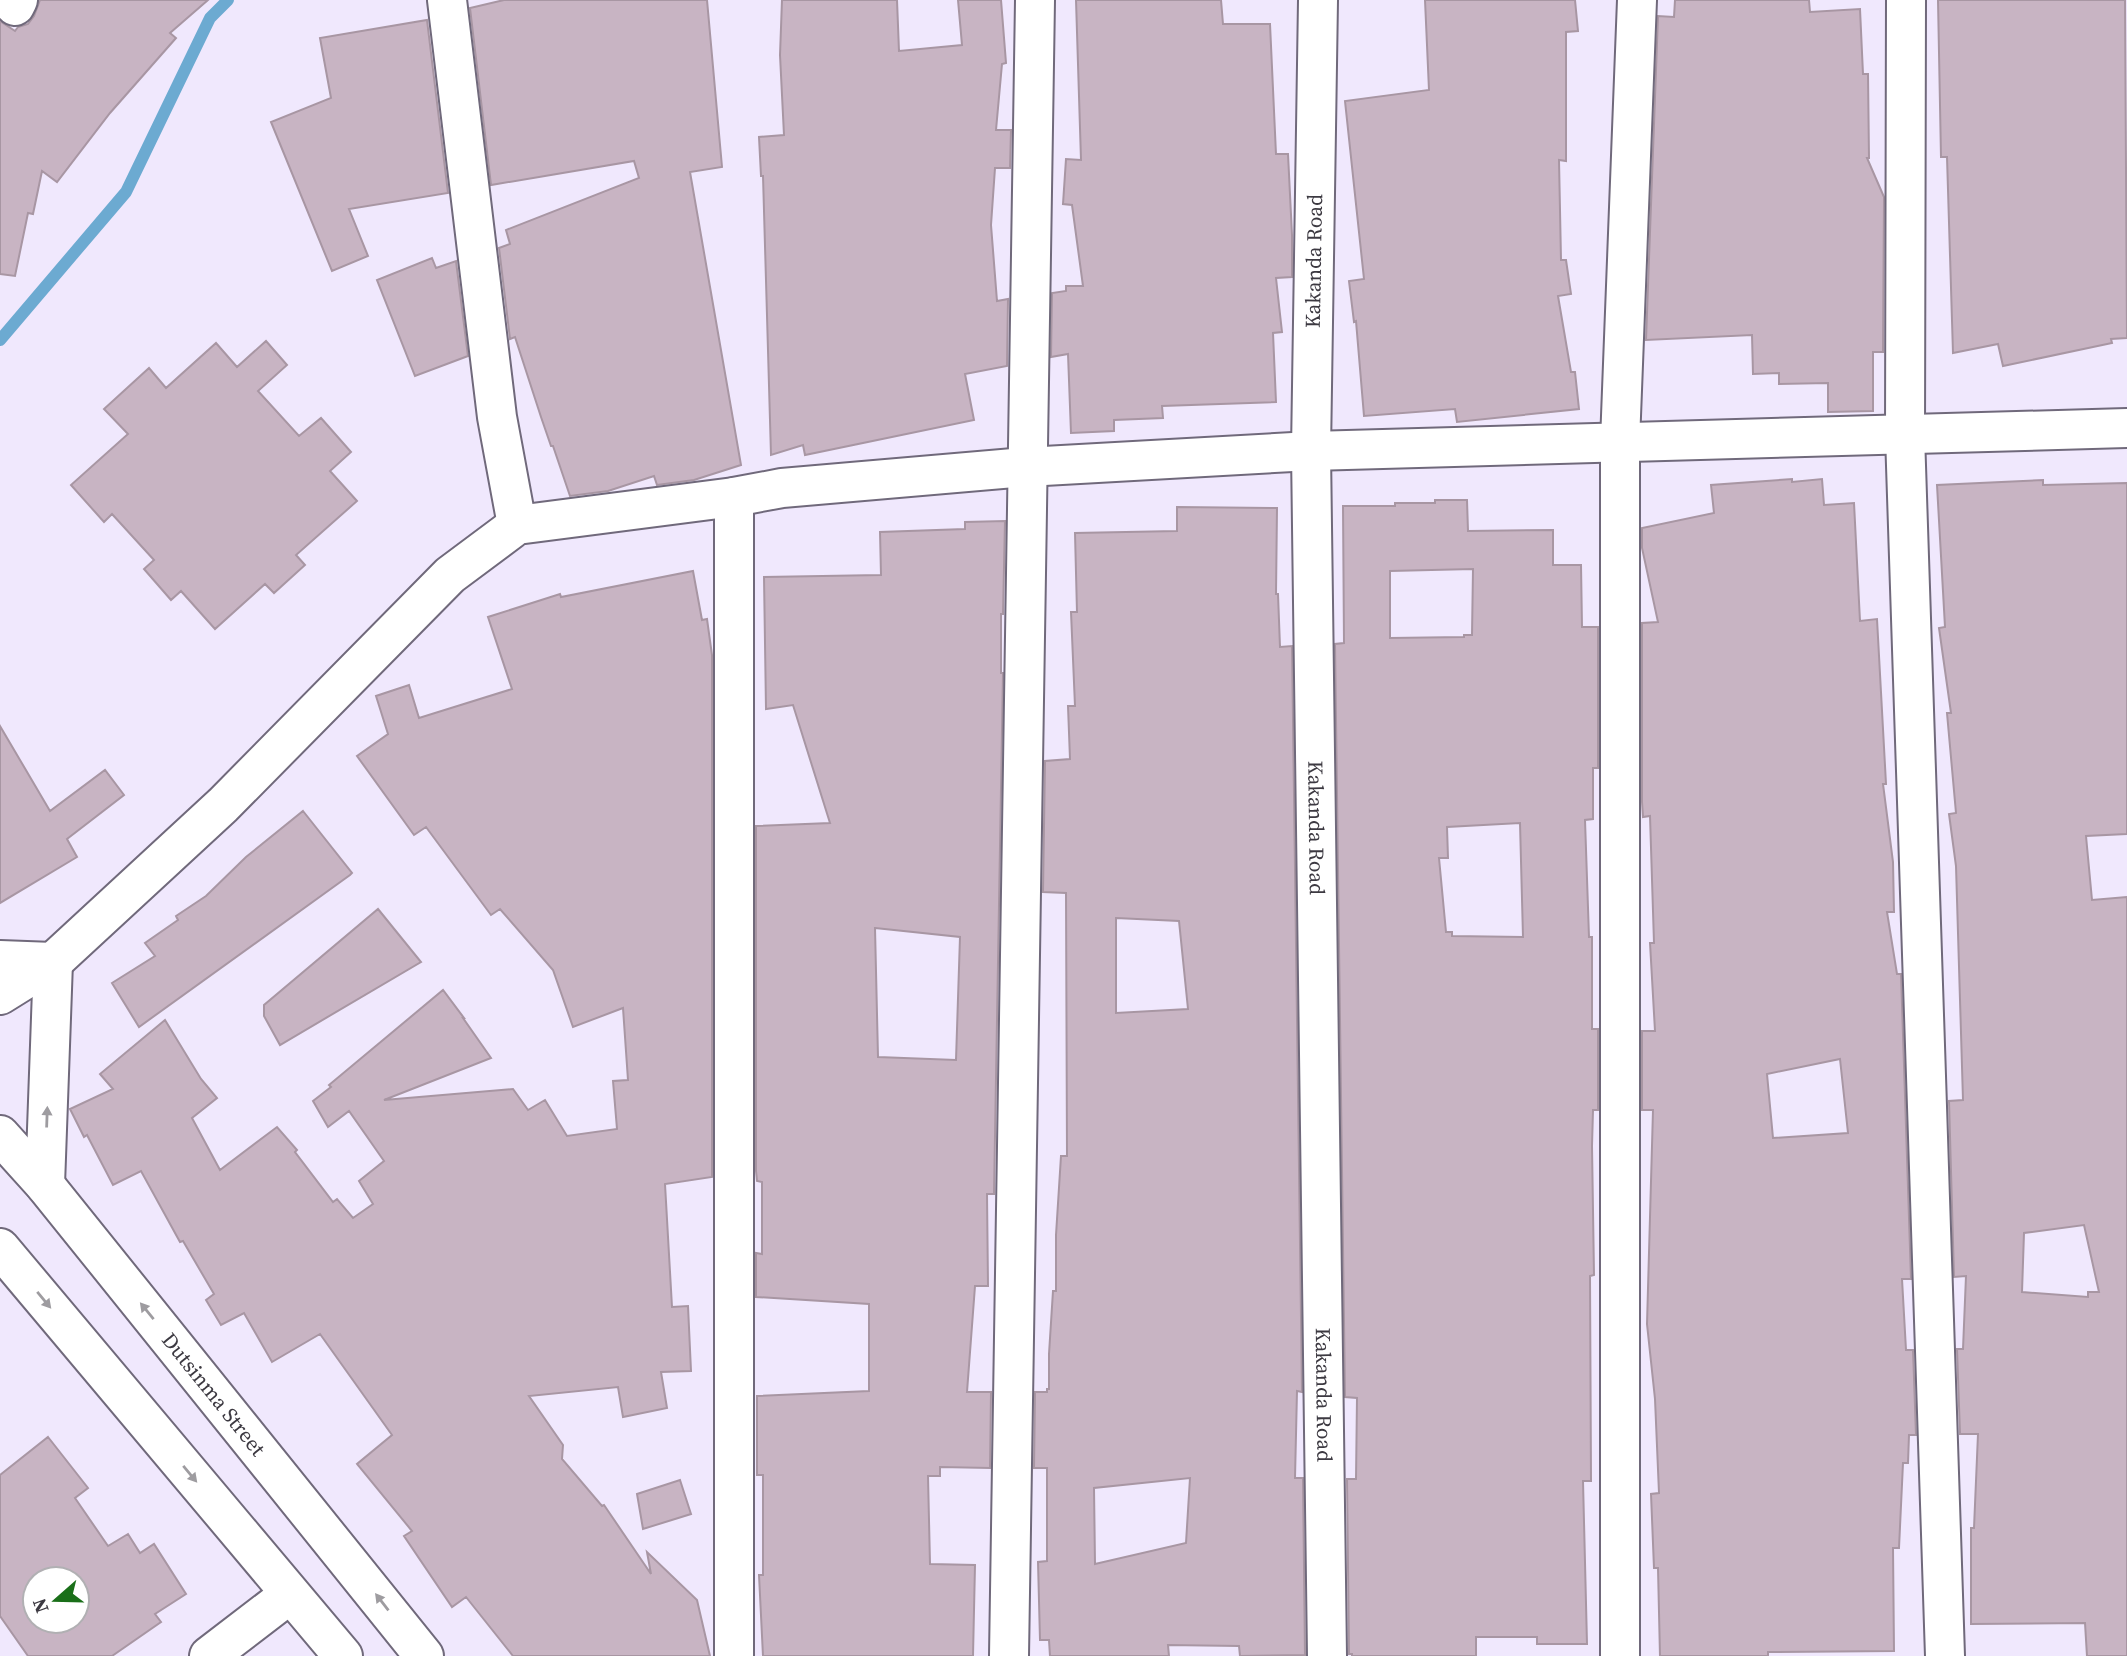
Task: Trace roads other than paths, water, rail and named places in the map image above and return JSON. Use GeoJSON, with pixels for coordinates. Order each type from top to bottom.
{"type":"FeatureCollection","features":[{"type":"Feature","properties":{"kind":"street"},"geometry":{"type":"LineString","coordinates":[[447,0],[497,416],[517,525]]}},
{"type":"Feature","properties":{"kind":"street"},"geometry":{"type":"LineString","coordinates":[[1009,1656],[1035,0]]}},
{"type":"Feature","properties":{"kind":"street","name":"Kakanda Road"},"geometry":{"type":"LineString","coordinates":[[1318,0],[1311,451],[1327,1656]]}},
{"type":"Feature","properties":{"kind":"street"},"geometry":{"type":"LineString","coordinates":[[1620,1656],[1620,442],[1637,0]]}},
{"type":"Feature","properties":{"kind":"street"},"geometry":{"type":"LineString","coordinates":[[1906,0],[1905,435],[1945,1656]]}},
{"type":"Feature","properties":{"kind":"street"},"geometry":{"type":"LineString","coordinates":[[0,995],[53,962],[223,805],[450,575],[517,525],[734,498],[782,488],[1026,467],[1311,451],[2127,428]]}},
{"type":"Feature","properties":{"kind":"street"},"geometry":{"type":"LineString","coordinates":[[734,498],[734,1656]]}},
{"type":"Feature","properties":{"kind":"street"},"geometry":{"type":"LineString","coordinates":[[0,960],[53,962]]}},
{"type":"Feature","properties":{"kind":"street"},"geometry":{"type":"LineString","coordinates":[[45,1185],[53,962]]}},
{"type":"Feature","properties":{"kind":"street","name":"Dutsinma Street"},"geometry":{"type":"LineString","coordinates":[[0,1135],[45,1185],[424,1656]]}},
{"type":"Feature","properties":{"kind":"street"},"geometry":{"type":"LineString","coordinates":[[0,1248],[343,1656]]}},
{"type":"Feature","properties":{"kind":"street"},"geometry":{"type":"LineString","coordinates":[[209,1656],[290,1594]]}},
{"type":"Feature","properties":{"kind":"waterway"},"geometry":{"type":"LineString","coordinates":[[0,340],[126,192],[210,18],[228,0]]}}]}
